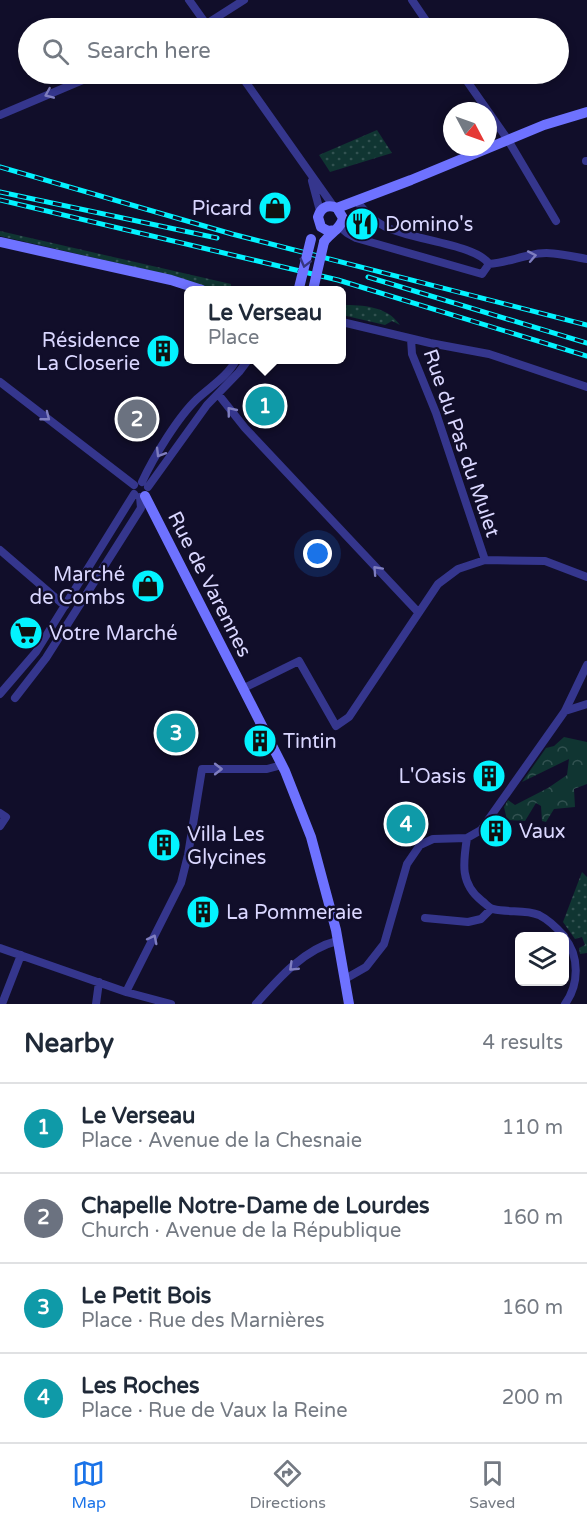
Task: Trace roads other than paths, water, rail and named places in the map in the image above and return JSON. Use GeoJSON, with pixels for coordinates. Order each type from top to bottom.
{"type":"FeatureCollection","features":[{"type":"Feature","properties":{"kind":"main road"},"geometry":{"type":"LineString","coordinates":[[314,286],[324,242],[338,218],[352,201],[381,192],[557,120],[587,112]]}},
{"type":"Feature","properties":{"kind":"main road"},"geometry":{"type":"LineString","coordinates":[[319,215],[324,230],[359,204],[381,192]]}},
{"type":"Feature","properties":{"kind":"main road"},"geometry":{"type":"LineString","coordinates":[[299,286],[319,215],[326,207],[338,218]]}},
{"type":"Feature","properties":{"kind":"main road"},"geometry":{"type":"LineString","coordinates":[[0,242],[171,280],[185,286]]}},
{"type":"Feature","properties":{"kind":"main road","name":"Rue de Varennes"},"geometry":{"type":"LineString","coordinates":[[141,490],[282,765],[311,837],[350,1004]]}},
{"type":"Feature","properties":{"kind":"street"},"geometry":{"type":"LineString","coordinates":[[189,0],[200,18]]}},
{"type":"Feature","properties":{"kind":"street"},"geometry":{"type":"LineString","coordinates":[[218,18],[244,0]]}},
{"type":"Feature","properties":{"kind":"street"},"geometry":{"type":"LineString","coordinates":[[412,0],[424,18]]}},
{"type":"Feature","properties":{"kind":"street"},"geometry":{"type":"LineString","coordinates":[[0,115],[73,84]]}},
{"type":"Feature","properties":{"kind":"street"},"geometry":{"type":"LineString","coordinates":[[247,84],[347,233],[356,238],[482,274],[489,264],[507,262],[532,254],[551,253],[587,259]]}},
{"type":"Feature","properties":{"kind":"street"},"geometry":{"type":"LineString","coordinates":[[469,84],[508,140],[556,221]]}},
{"type":"Feature","properties":{"kind":"street"},"geometry":{"type":"LineString","coordinates":[[309,174],[319,215]]}},
{"type":"Feature","properties":{"kind":"street"},"geometry":{"type":"LineString","coordinates":[[359,204],[367,214],[387,228],[407,236],[471,251],[485,258],[489,264]]}},
{"type":"Feature","properties":{"kind":"street"},"geometry":{"type":"LineString","coordinates":[[346,323],[411,339],[489,354],[587,387]]}},
{"type":"Feature","properties":{"kind":"street","name":"Rue du Pas du Mulet"},"geometry":{"type":"LineString","coordinates":[[411,339],[412,354],[436,413],[485,560],[545,561],[587,577]]}},
{"type":"Feature","properties":{"kind":"street"},"geometry":{"type":"LineString","coordinates":[[0,694],[36,652],[141,490],[182,417],[233,364]]}},
{"type":"Feature","properties":{"kind":"street"},"geometry":{"type":"LineString","coordinates":[[15,698],[46,658],[141,508],[141,490],[203,411],[245,364]]}},
{"type":"Feature","properties":{"kind":"street"},"geometry":{"type":"LineString","coordinates":[[0,382],[141,490]]}},
{"type":"Feature","properties":{"kind":"street"},"geometry":{"type":"LineString","coordinates":[[218,394],[245,428],[418,612],[438,584],[458,569],[485,560]]}},
{"type":"Feature","properties":{"kind":"street"},"geometry":{"type":"LineString","coordinates":[[0,550],[65,606]]}},
{"type":"Feature","properties":{"kind":"street","name":"Rue de Varennes"},"geometry":{"type":"LineString","coordinates":[[244,688],[299,661],[336,726],[349,717],[418,612]]}},
{"type":"Feature","properties":{"kind":"street"},"geometry":{"type":"LineString","coordinates":[[345,979],[366,967],[384,944],[407,864],[420,846],[433,838],[466,838],[482,830],[565,711],[587,665]]}},
{"type":"Feature","properties":{"kind":"street"},"geometry":{"type":"LineString","coordinates":[[565,711],[587,704]]}},
{"type":"Feature","properties":{"kind":"street"},"geometry":{"type":"LineString","coordinates":[[126,992],[181,883],[188,855],[202,769],[267,769],[282,765]]}},
{"type":"Feature","properties":{"kind":"street"},"geometry":{"type":"LineString","coordinates":[[0,826],[6,817],[1,810]]}},
{"type":"Feature","properties":{"kind":"street"},"geometry":{"type":"LineString","coordinates":[[466,838],[463,865],[467,884],[477,897],[491,909],[537,914],[560,932]]}},
{"type":"Feature","properties":{"kind":"street"},"geometry":{"type":"LineString","coordinates":[[425,918],[468,922],[480,919],[491,909]]}},
{"type":"Feature","properties":{"kind":"street"},"geometry":{"type":"LineString","coordinates":[[256,1004],[302,958],[322,945],[337,941]]}},
{"type":"Feature","properties":{"kind":"street"},"geometry":{"type":"LineString","coordinates":[[565,1004],[576,978],[575,959],[569,943]]}},
{"type":"Feature","properties":{"kind":"street"},"geometry":{"type":"LineString","coordinates":[[0,948],[126,992],[171,1004]]}},
{"type":"Feature","properties":{"kind":"street"},"geometry":{"type":"LineString","coordinates":[[2,1004],[21,955]]}},
{"type":"Feature","properties":{"kind":"street"},"geometry":{"type":"LineString","coordinates":[[96,1004],[99,982]]}},
{"type":"Feature","properties":{"kind":"railway"},"geometry":{"type":"LineString","coordinates":[[0,167],[232,234],[587,325]]}},
{"type":"Feature","properties":{"kind":"railway"},"geometry":{"type":"LineString","coordinates":[[0,192],[217,238]]}},
{"type":"Feature","properties":{"kind":"railway"},"geometry":{"type":"LineString","coordinates":[[0,200],[338,280],[587,356]]}},
{"type":"Feature","properties":{"kind":"railway"},"geometry":{"type":"LineString","coordinates":[[368,277],[587,343]]}},
{"type":"Feature","properties":{"kind":"place","name":"Picard"},"geometry":{"type":"Point","coordinates":[275,208]}},
{"type":"Feature","properties":{"kind":"place","name":"Domino's"},"geometry":{"type":"Point","coordinates":[362,224]}},
{"type":"Feature","properties":{"kind":"place","name":"Résidence La Closerie"},"geometry":{"type":"Point","coordinates":[163,351]}},
{"type":"Feature","properties":{"kind":"place","name":"Le Verseau"},"geometry":{"type":"Point","coordinates":[265,406]}},
{"type":"Feature","properties":{"kind":"place","name":"Chapelle Notre-Dame de Lourdes"},"geometry":{"type":"Point","coordinates":[137,419]}},
{"type":"Feature","properties":{"kind":"place","name":"Marché de Combs"},"geometry":{"type":"Point","coordinates":[148,586]}},
{"type":"Feature","properties":{"kind":"place","name":"Votre Marché"},"geometry":{"type":"Point","coordinates":[26,633]}},
{"type":"Feature","properties":{"kind":"place","name":"Le Petit Bois"},"geometry":{"type":"Point","coordinates":[176,733]}},
{"type":"Feature","properties":{"kind":"place","name":"Tintin"},"geometry":{"type":"Point","coordinates":[260,741]}},
{"type":"Feature","properties":{"kind":"place","name":"L'Oasis"},"geometry":{"type":"Point","coordinates":[489,776]}},
{"type":"Feature","properties":{"kind":"place","name":"Les Roches"},"geometry":{"type":"Point","coordinates":[406,824]}},
{"type":"Feature","properties":{"kind":"place","name":"Vaux"},"geometry":{"type":"Point","coordinates":[496,831]}},
{"type":"Feature","properties":{"kind":"place","name":"Villa Les Glycines"},"geometry":{"type":"Point","coordinates":[164,845]}},
{"type":"Feature","properties":{"kind":"place","name":"La Pommeraie"},"geometry":{"type":"Point","coordinates":[203,912]}}]}
